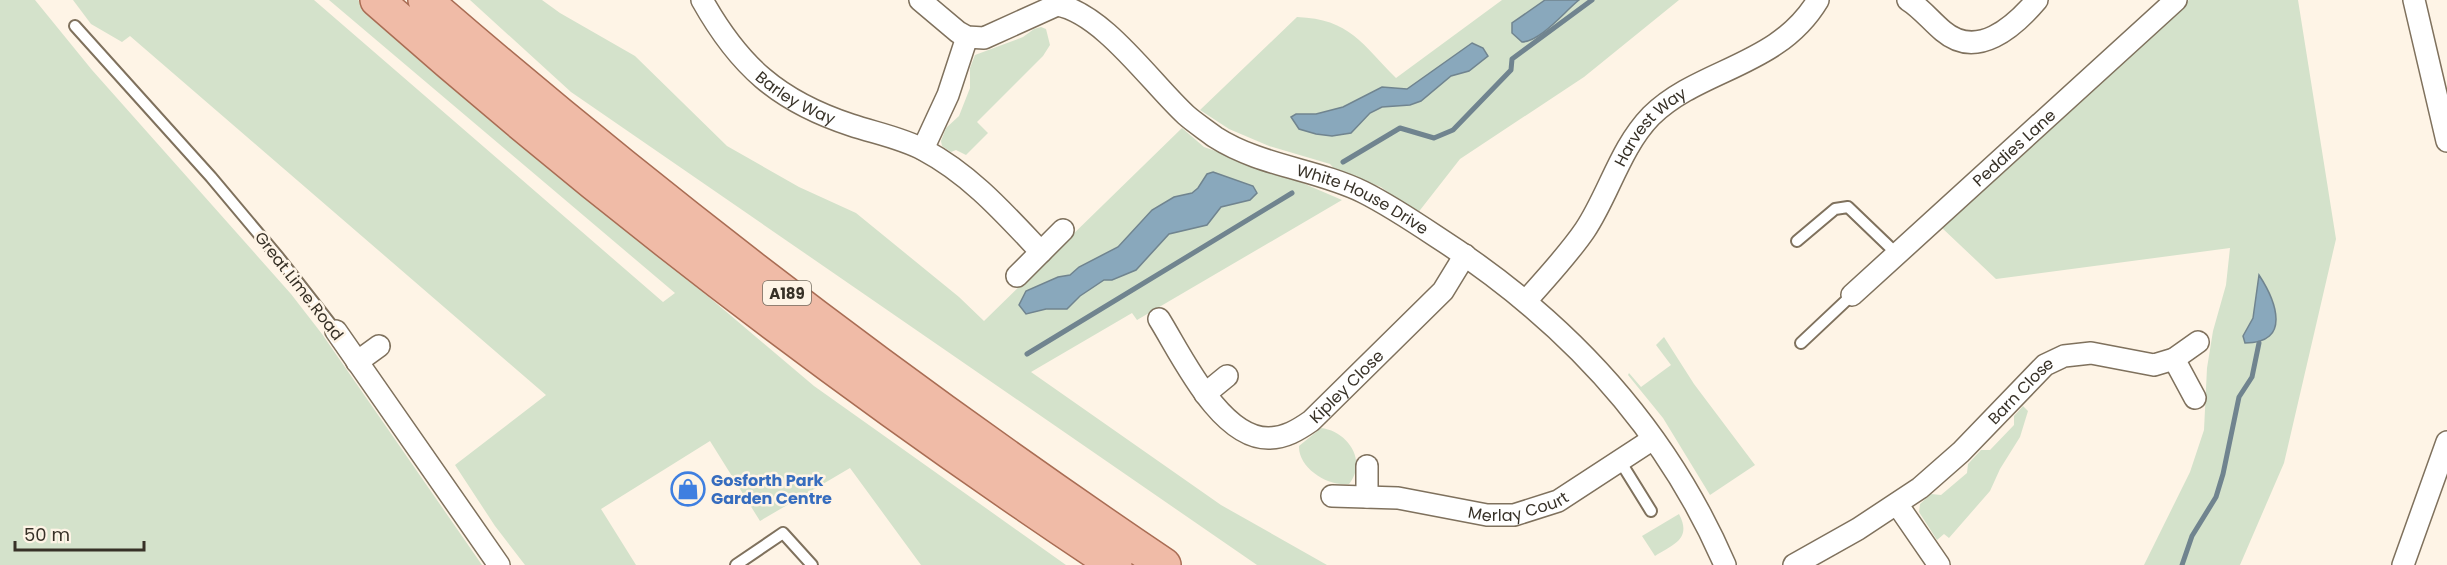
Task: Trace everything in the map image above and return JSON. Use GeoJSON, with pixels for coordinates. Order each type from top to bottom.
{"type":"FeatureCollection","features":[{"type":"Feature","properties":{"kind":"main road","name":"A189"},"geometry":{"type":"LineString","coordinates":[[377,0],[573,165],[672,244],[875,399],[988,480],[1115,565]]}},
{"type":"Feature","properties":{"kind":"main road","name":"A189"},"geometry":{"type":"LineString","coordinates":[[424,0],[602,148],[773,282],[915,389],[1164,565]]}},
{"type":"Feature","properties":{"kind":"street","name":"Barley Way"},"geometry":{"type":"LineString","coordinates":[[702,0],[725,38],[761,79],[784,96],[849,125],[923,149],[953,168],[981,190],[1041,252]]}},
{"type":"Feature","properties":{"kind":"street"},"geometry":{"type":"LineString","coordinates":[[920,0],[967,37],[948,95],[923,149]]}},
{"type":"Feature","properties":{"kind":"street","name":"Harvest Way"},"geometry":{"type":"LineString","coordinates":[[1526,301],[1584,231],[1601,203],[1632,140],[1652,116],[1681,94],[1747,63],[1786,37],[1818,0]]}},
{"type":"Feature","properties":{"kind":"street"},"geometry":{"type":"LineString","coordinates":[[1908,0],[1944,32],[1970,43],[1984,42],[1996,36],[2037,0]]}},
{"type":"Feature","properties":{"kind":"street","name":"Peddies Lane"},"geometry":{"type":"LineString","coordinates":[[1852,296],[2176,0]]}},
{"type":"Feature","properties":{"kind":"street"},"geometry":{"type":"LineString","coordinates":[[2414,0],[2447,141]]}},
{"type":"Feature","properties":{"kind":"street","name":"White House Drive"},"geometry":{"type":"LineString","coordinates":[[967,37],[984,38],[1057,3],[1070,8],[1095,23],[1187,116],[1216,137],[1264,159],[1362,192],[1466,255],[1526,301],[1596,366],[1617,389],[1680,479],[1711,533],[1725,565]]}},
{"type":"Feature","properties":{"kind":"street"},"geometry":{"type":"LineString","coordinates":[[1017,276],[1064,230]]}},
{"type":"Feature","properties":{"kind":"street","name":"Kipley Close"},"geometry":{"type":"LineString","coordinates":[[1160,319],[1205,394],[1242,431],[1268,438],[1283,436],[1311,421],[1443,291],[1466,255]]}},
{"type":"Feature","properties":{"kind":"street","name":"Great Lime Road"},"geometry":{"type":"LineString","coordinates":[[336,332],[499,565]]}},
{"type":"Feature","properties":{"kind":"street","name":"Barn Close"},"geometry":{"type":"LineString","coordinates":[[1794,565],[1920,488],[1961,452],[2045,365],[2064,356],[2091,353],[2147,365],[2164,363],[2174,360],[2198,342]]}},
{"type":"Feature","properties":{"kind":"street"},"geometry":{"type":"LineString","coordinates":[[357,362],[379,346]]}},
{"type":"Feature","properties":{"kind":"street"},"geometry":{"type":"LineString","coordinates":[[2174,360],[2195,398]]}},
{"type":"Feature","properties":{"kind":"street"},"geometry":{"type":"LineString","coordinates":[[1205,394],[1227,376]]}},
{"type":"Feature","properties":{"kind":"street","name":"Merlay Court"},"geometry":{"type":"LineString","coordinates":[[1332,496],[1398,498],[1487,515],[1514,516],[1558,501],[1653,439]]}},
{"type":"Feature","properties":{"kind":"street"},"geometry":{"type":"LineString","coordinates":[[2403,565],[2447,442]]}},
{"type":"Feature","properties":{"kind":"street"},"geometry":{"type":"LineString","coordinates":[[1367,466],[1367,497]]}},
{"type":"Feature","properties":{"kind":"street"},"geometry":{"type":"LineString","coordinates":[[1897,504],[1940,565]]}},
{"type":"Feature","properties":{"kind":"lane","name":"Great Lime Road"},"geometry":{"type":"LineString","coordinates":[[75,26],[211,177],[279,258],[336,332]]}},
{"type":"Feature","properties":{"kind":"lane"},"geometry":{"type":"LineString","coordinates":[[1797,241],[1835,209],[1848,207],[1897,254]]}},
{"type":"Feature","properties":{"kind":"lane"},"geometry":{"type":"LineString","coordinates":[[1801,343],[1852,296]]}},
{"type":"Feature","properties":{"kind":"lane"},"geometry":{"type":"LineString","coordinates":[[1620,461],[1651,511]]}},
{"type":"Feature","properties":{"kind":"lane"},"geometry":{"type":"LineString","coordinates":[[736,565],[783,533],[812,565]]}},
{"type":"Feature","properties":{"kind":"green space"},"geometry":{"type":"Polygon","coordinates":[[[0,0],[35,0],[92,70],[291,294],[322,334],[482,565],[0,565],[0,0]]]}},
{"type":"Feature","properties":{"kind":"green space"},"geometry":{"type":"Polygon","coordinates":[[[73,0],[314,0],[663,302],[675,293],[329,0],[358,0],[814,386],[1066,565],[921,565],[850,468],[760,521],[710,441],[601,509],[636,565],[525,565],[495,526],[455,465],[546,395],[130,36],[122,42],[91,24],[73,0]]]}},
{"type":"Feature","properties":{"kind":"green space"},"geometry":{"type":"Polygon","coordinates":[[[470,0],[542,0],[560,13],[635,56],[727,146],[799,187],[856,213],[959,297],[984,321],[1182,128],[1204,147],[1284,175],[1342,200],[1137,320],[1132,313],[1031,372],[1221,505],[1327,565],[1257,565],[571,92],[470,0]]]}},
{"type":"Feature","properties":{"kind":"green space"},"geometry":{"type":"Polygon","coordinates":[[[1502,0],[1679,0],[1584,77],[1460,159],[1417,214],[1381,187],[1337,172],[1330,164],[1269,146],[1229,129],[1200,110],[1297,17],[1315,19],[1343,28],[1364,44],[1396,78],[1502,0]]]}},
{"type":"Feature","properties":{"kind":"green space"},"geometry":{"type":"Polygon","coordinates":[[[2189,0],[2298,0],[2336,239],[2284,463],[2240,565],[2144,565],[2190,472],[2204,430],[2207,368],[2213,331],[2226,285],[2230,248],[1996,279],[1941,227],[2189,0]]]}},
{"type":"Feature","properties":{"kind":"green space"},"geometry":{"type":"Polygon","coordinates":[[[1041,27],[1046,29],[1050,45],[1043,56],[977,122],[988,133],[966,155],[956,150],[951,152],[942,146],[941,141],[946,128],[959,116],[970,88],[970,68],[975,55],[1023,37],[1041,27]]]}},
{"type":"Feature","properties":{"kind":"green space"},"geometry":{"type":"Polygon","coordinates":[[[1664,337],[1694,384],[1755,465],[1710,495],[1663,418],[1628,375],[1629,373],[1641,387],[1671,365],[1656,345],[1664,337]]]}},
{"type":"Feature","properties":{"kind":"green space"},"geometry":{"type":"Polygon","coordinates":[[[2023,406],[2028,411],[2020,437],[2000,469],[1990,491],[1949,538],[1944,534],[1937,540],[1919,512],[1920,504],[1931,494],[1941,495],[1967,473],[1968,464],[1981,450],[1990,450],[2014,425],[2014,416],[2023,406]]]}},
{"type":"Feature","properties":{"kind":"green space"},"geometry":{"type":"Polygon","coordinates":[[[1321,428],[1339,435],[1352,448],[1356,466],[1349,484],[1324,479],[1303,462],[1299,446],[1321,428]]]}},
{"type":"Feature","properties":{"kind":"green space"},"geometry":{"type":"Polygon","coordinates":[[[1679,514],[1683,529],[1682,535],[1674,544],[1655,556],[1642,536],[1679,514]]]}},
{"type":"Feature","properties":{"kind":"water"},"geometry":{"type":"Polygon","coordinates":[[[1545,0],[1579,0],[1537,37],[1522,42],[1512,33],[1512,23],[1545,0]]]}},
{"type":"Feature","properties":{"kind":"water"},"geometry":{"type":"Polygon","coordinates":[[[1472,43],[1483,48],[1488,56],[1469,71],[1451,76],[1421,101],[1410,105],[1382,107],[1370,113],[1351,133],[1332,136],[1316,134],[1299,129],[1291,117],[1296,114],[1316,114],[1343,107],[1382,87],[1407,89],[1472,43]]]}},
{"type":"Feature","properties":{"kind":"water"},"geometry":{"type":"Polygon","coordinates":[[[1213,172],[1253,186],[1257,193],[1250,200],[1221,207],[1207,225],[1169,234],[1136,270],[1112,280],[1104,280],[1080,296],[1067,309],[1046,309],[1026,314],[1019,305],[1026,291],[1058,277],[1070,275],[1079,267],[1118,247],[1152,210],[1174,197],[1192,193],[1207,174],[1213,172]]]}},
{"type":"Feature","properties":{"kind":"water"},"geometry":{"type":"Polygon","coordinates":[[[2259,275],[2271,297],[2276,319],[2275,328],[2269,336],[2260,341],[2245,343],[2243,336],[2253,318],[2259,275]]]}},
{"type":"Feature","properties":{"kind":"waterway"},"geometry":{"type":"LineString","coordinates":[[1343,162],[1400,128],[1434,138],[1453,130],[1511,70],[1512,59],[1592,0]]}},
{"type":"Feature","properties":{"kind":"waterway"},"geometry":{"type":"LineString","coordinates":[[1027,354],[1292,193]]}},
{"type":"Feature","properties":{"kind":"waterway"},"geometry":{"type":"LineString","coordinates":[[2182,565],[2192,536],[2216,497],[2239,397],[2252,377],[2259,343]]}},
{"type":"Feature","properties":{"kind":"place","name":"Gosforth Park Garden Centre"},"geometry":{"type":"Point","coordinates":[688,489]}}]}
